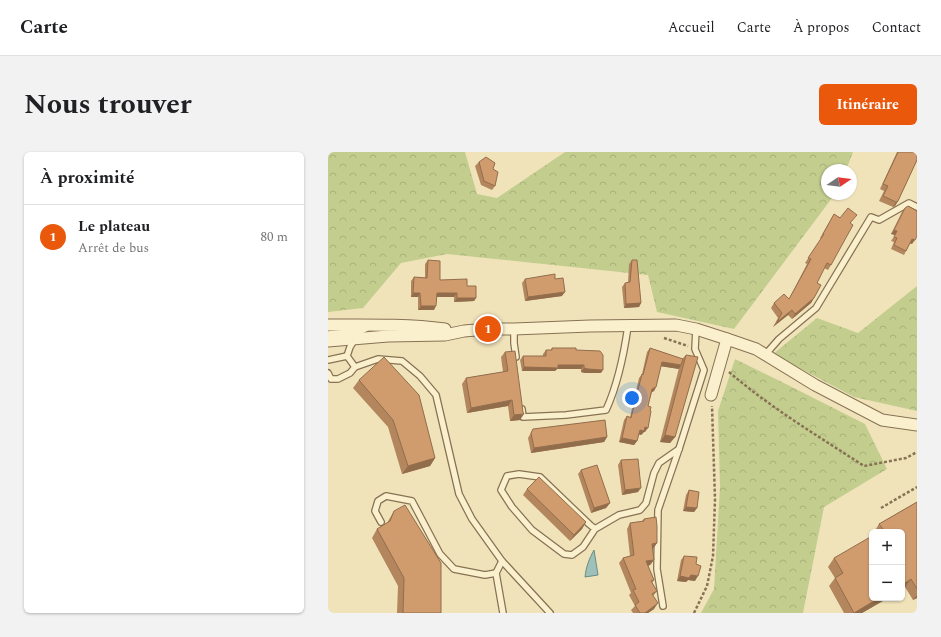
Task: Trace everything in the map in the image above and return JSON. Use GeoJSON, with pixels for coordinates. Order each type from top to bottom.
{"type":"FeatureCollection","features":[{"type":"Feature","properties":{"kind":"street"},"geometry":{"type":"LineString","coordinates":[[328,324],[374,324],[430,327],[464,331]]}},
{"type":"Feature","properties":{"kind":"street"},"geometry":{"type":"LineString","coordinates":[[328,342],[388,336],[445,334],[488,329],[590,326],[676,326],[696,329],[727,338],[756,350],[815,385],[882,420],[917,425]]}},
{"type":"Feature","properties":{"kind":"street"},"geometry":{"type":"LineString","coordinates":[[711,395],[727,338]]}},
{"type":"Feature","properties":{"kind":"lane"},"geometry":{"type":"LineString","coordinates":[[765,355],[779,339],[816,308],[871,217],[880,220],[908,203],[917,207]]}},
{"type":"Feature","properties":{"kind":"lane"},"geometry":{"type":"LineString","coordinates":[[328,334],[361,331],[374,324]]}},
{"type":"Feature","properties":{"kind":"lane"},"geometry":{"type":"LineString","coordinates":[[522,402],[523,417],[566,415],[606,410],[612,398],[621,364],[628,326]]}},
{"type":"Feature","properties":{"kind":"lane"},"geometry":{"type":"LineString","coordinates":[[514,329],[517,365]]}},
{"type":"Feature","properties":{"kind":"lane"},"geometry":{"type":"LineString","coordinates":[[663,606],[657,569],[658,510],[680,449],[704,370],[695,349],[696,329]]}},
{"type":"Feature","properties":{"kind":"lane"},"geometry":{"type":"LineString","coordinates":[[355,367],[347,356],[350,347],[356,339]]}},
{"type":"Feature","properties":{"kind":"lane"},"geometry":{"type":"LineString","coordinates":[[328,360],[347,356]]}},
{"type":"Feature","properties":{"kind":"lane"},"geometry":{"type":"LineString","coordinates":[[328,373],[331,379],[338,379],[350,373],[355,367],[378,359],[402,361],[420,376],[436,395],[459,494],[472,519],[502,561],[550,613]]}},
{"type":"Feature","properties":{"kind":"lane"},"geometry":{"type":"LineString","coordinates":[[595,529],[540,477],[519,474],[507,476],[500,490],[512,507],[532,530],[564,554],[572,555],[583,547],[595,529],[619,514],[640,510],[646,503],[654,473],[659,463],[680,449]]}},
{"type":"Feature","properties":{"kind":"lane"},"geometry":{"type":"LineString","coordinates":[[381,522],[375,511],[378,501],[386,496],[412,501],[440,554],[454,569],[485,575],[496,574]]}},
{"type":"Feature","properties":{"kind":"lane"},"geometry":{"type":"LineString","coordinates":[[502,561],[496,574],[503,613]]}},
{"type":"Feature","properties":{"kind":"path"},"geometry":{"type":"LineString","coordinates":[[726,370],[746,387],[786,416],[864,466],[906,458],[917,452]]}},
{"type":"Feature","properties":{"kind":"path"},"geometry":{"type":"LineString","coordinates":[[694,613],[708,586],[713,556],[715,499],[711,395]]}},
{"type":"Feature","properties":{"kind":"path"},"geometry":{"type":"LineString","coordinates":[[881,508],[917,487]]}},
{"type":"Feature","properties":{"kind":"green space"},"geometry":{"type":"Polygon","coordinates":[[[328,152],[465,152],[477,194],[497,198],[565,152],[853,152],[848,164],[821,164],[821,200],[831,200],[734,329],[657,312],[648,275],[447,254],[401,263],[363,308],[328,312],[328,152]]]}},
{"type":"Feature","properties":{"kind":"green space"},"geometry":{"type":"Polygon","coordinates":[[[917,286],[917,411],[854,397],[773,354],[817,318],[858,333],[917,286]]]}},
{"type":"Feature","properties":{"kind":"green space"},"geometry":{"type":"Polygon","coordinates":[[[735,359],[865,424],[887,469],[824,507],[803,613],[701,613],[714,589],[720,487],[718,411],[735,359]]]}},
{"type":"Feature","properties":{"kind":"water"},"geometry":{"type":"Polygon","coordinates":[[[594,550],[598,575],[585,577],[588,563],[594,550]]]}},
{"type":"Feature","properties":{"kind":"building"},"geometry":{"type":"Polygon","coordinates":[[[898,152],[917,152],[917,160],[898,201],[896,202],[883,196],[888,186],[883,184],[898,152]]]}},
{"type":"Feature","properties":{"kind":"building"},"geometry":{"type":"Polygon","coordinates":[[[486,157],[495,163],[493,169],[498,172],[495,186],[484,181],[479,162],[486,157]]]}},
{"type":"Feature","properties":{"kind":"building"},"geometry":{"type":"Polygon","coordinates":[[[908,206],[917,211],[917,236],[915,240],[912,239],[906,251],[894,245],[897,238],[894,237],[897,231],[894,230],[905,208],[908,206]]]}},
{"type":"Feature","properties":{"kind":"building"},"geometry":{"type":"Polygon","coordinates":[[[848,208],[857,215],[850,223],[853,225],[831,265],[827,263],[817,283],[821,285],[814,298],[795,314],[792,310],[777,322],[782,313],[774,303],[784,294],[789,299],[811,259],[808,258],[824,234],[834,214],[840,218],[848,208]]]}},
{"type":"Feature","properties":{"kind":"building"},"geometry":{"type":"Polygon","coordinates":[[[428,260],[440,261],[440,280],[467,279],[467,286],[476,286],[476,298],[457,298],[457,293],[437,293],[436,306],[421,306],[420,293],[413,293],[414,277],[427,278],[428,260]]]}},
{"type":"Feature","properties":{"kind":"building"},"geometry":{"type":"Polygon","coordinates":[[[632,260],[637,260],[641,303],[626,304],[625,283],[630,282],[632,260]]]}},
{"type":"Feature","properties":{"kind":"building"},"geometry":{"type":"Polygon","coordinates":[[[555,274],[555,279],[563,278],[565,292],[528,297],[525,279],[555,274]]]}},
{"type":"Feature","properties":{"kind":"building"},"geometry":{"type":"Polygon","coordinates":[[[552,348],[576,348],[576,350],[600,351],[603,355],[603,370],[584,368],[584,365],[558,365],[558,368],[524,367],[523,356],[546,356],[546,350],[552,350],[552,348]]]}},
{"type":"Feature","properties":{"kind":"building"},"geometry":{"type":"Polygon","coordinates":[[[650,348],[683,359],[681,365],[662,362],[656,387],[652,389],[648,406],[651,407],[651,411],[648,428],[645,427],[644,431],[640,430],[637,441],[622,438],[627,416],[631,418],[650,348]]]}},
{"type":"Feature","properties":{"kind":"building"},"geometry":{"type":"Polygon","coordinates":[[[515,351],[524,414],[514,415],[512,400],[471,408],[466,378],[508,371],[505,352],[515,351]]]}},
{"type":"Feature","properties":{"kind":"building"},"geometry":{"type":"Polygon","coordinates":[[[686,355],[698,357],[675,437],[665,435],[686,355]]]}},
{"type":"Feature","properties":{"kind":"building"},"geometry":{"type":"Polygon","coordinates":[[[384,357],[419,395],[435,458],[408,466],[393,420],[359,380],[384,357]]]}},
{"type":"Feature","properties":{"kind":"building"},"geometry":{"type":"Polygon","coordinates":[[[605,420],[607,437],[534,448],[531,433],[533,429],[605,420]]]}},
{"type":"Feature","properties":{"kind":"building"},"geometry":{"type":"Polygon","coordinates":[[[638,459],[641,488],[625,490],[621,460],[638,459]]]}},
{"type":"Feature","properties":{"kind":"building"},"geometry":{"type":"Polygon","coordinates":[[[597,465],[610,503],[594,508],[581,470],[597,465]]]}},
{"type":"Feature","properties":{"kind":"building"},"geometry":{"type":"Polygon","coordinates":[[[539,477],[586,522],[574,535],[527,489],[539,477]]]}},
{"type":"Feature","properties":{"kind":"building"},"geometry":{"type":"Polygon","coordinates":[[[689,490],[699,492],[697,508],[686,507],[689,490]]]}},
{"type":"Feature","properties":{"kind":"building"},"geometry":{"type":"Polygon","coordinates":[[[917,502],[917,589],[911,579],[905,583],[905,529],[883,529],[879,524],[917,502]]]}},
{"type":"Feature","properties":{"kind":"building"},"geometry":{"type":"Polygon","coordinates":[[[405,505],[441,563],[441,613],[403,613],[404,578],[377,529],[390,521],[394,511],[405,505]]]}},
{"type":"Feature","properties":{"kind":"building"},"geometry":{"type":"Polygon","coordinates":[[[656,517],[657,543],[652,544],[654,560],[646,561],[654,580],[651,581],[657,591],[652,594],[658,603],[645,613],[640,613],[635,605],[639,602],[633,590],[636,589],[623,558],[634,555],[630,523],[656,517]]]}},
{"type":"Feature","properties":{"kind":"building"},"geometry":{"type":"Polygon","coordinates":[[[869,538],[869,601],[874,601],[854,613],[835,578],[843,573],[834,558],[869,538]]]}},
{"type":"Feature","properties":{"kind":"building"},"geometry":{"type":"Polygon","coordinates":[[[684,556],[697,557],[696,564],[701,566],[698,576],[691,575],[689,578],[680,576],[684,556]]]}},
{"type":"Feature","properties":{"kind":"place","name":"Le plateau"},"geometry":{"type":"Point","coordinates":[488,329]}}]}
